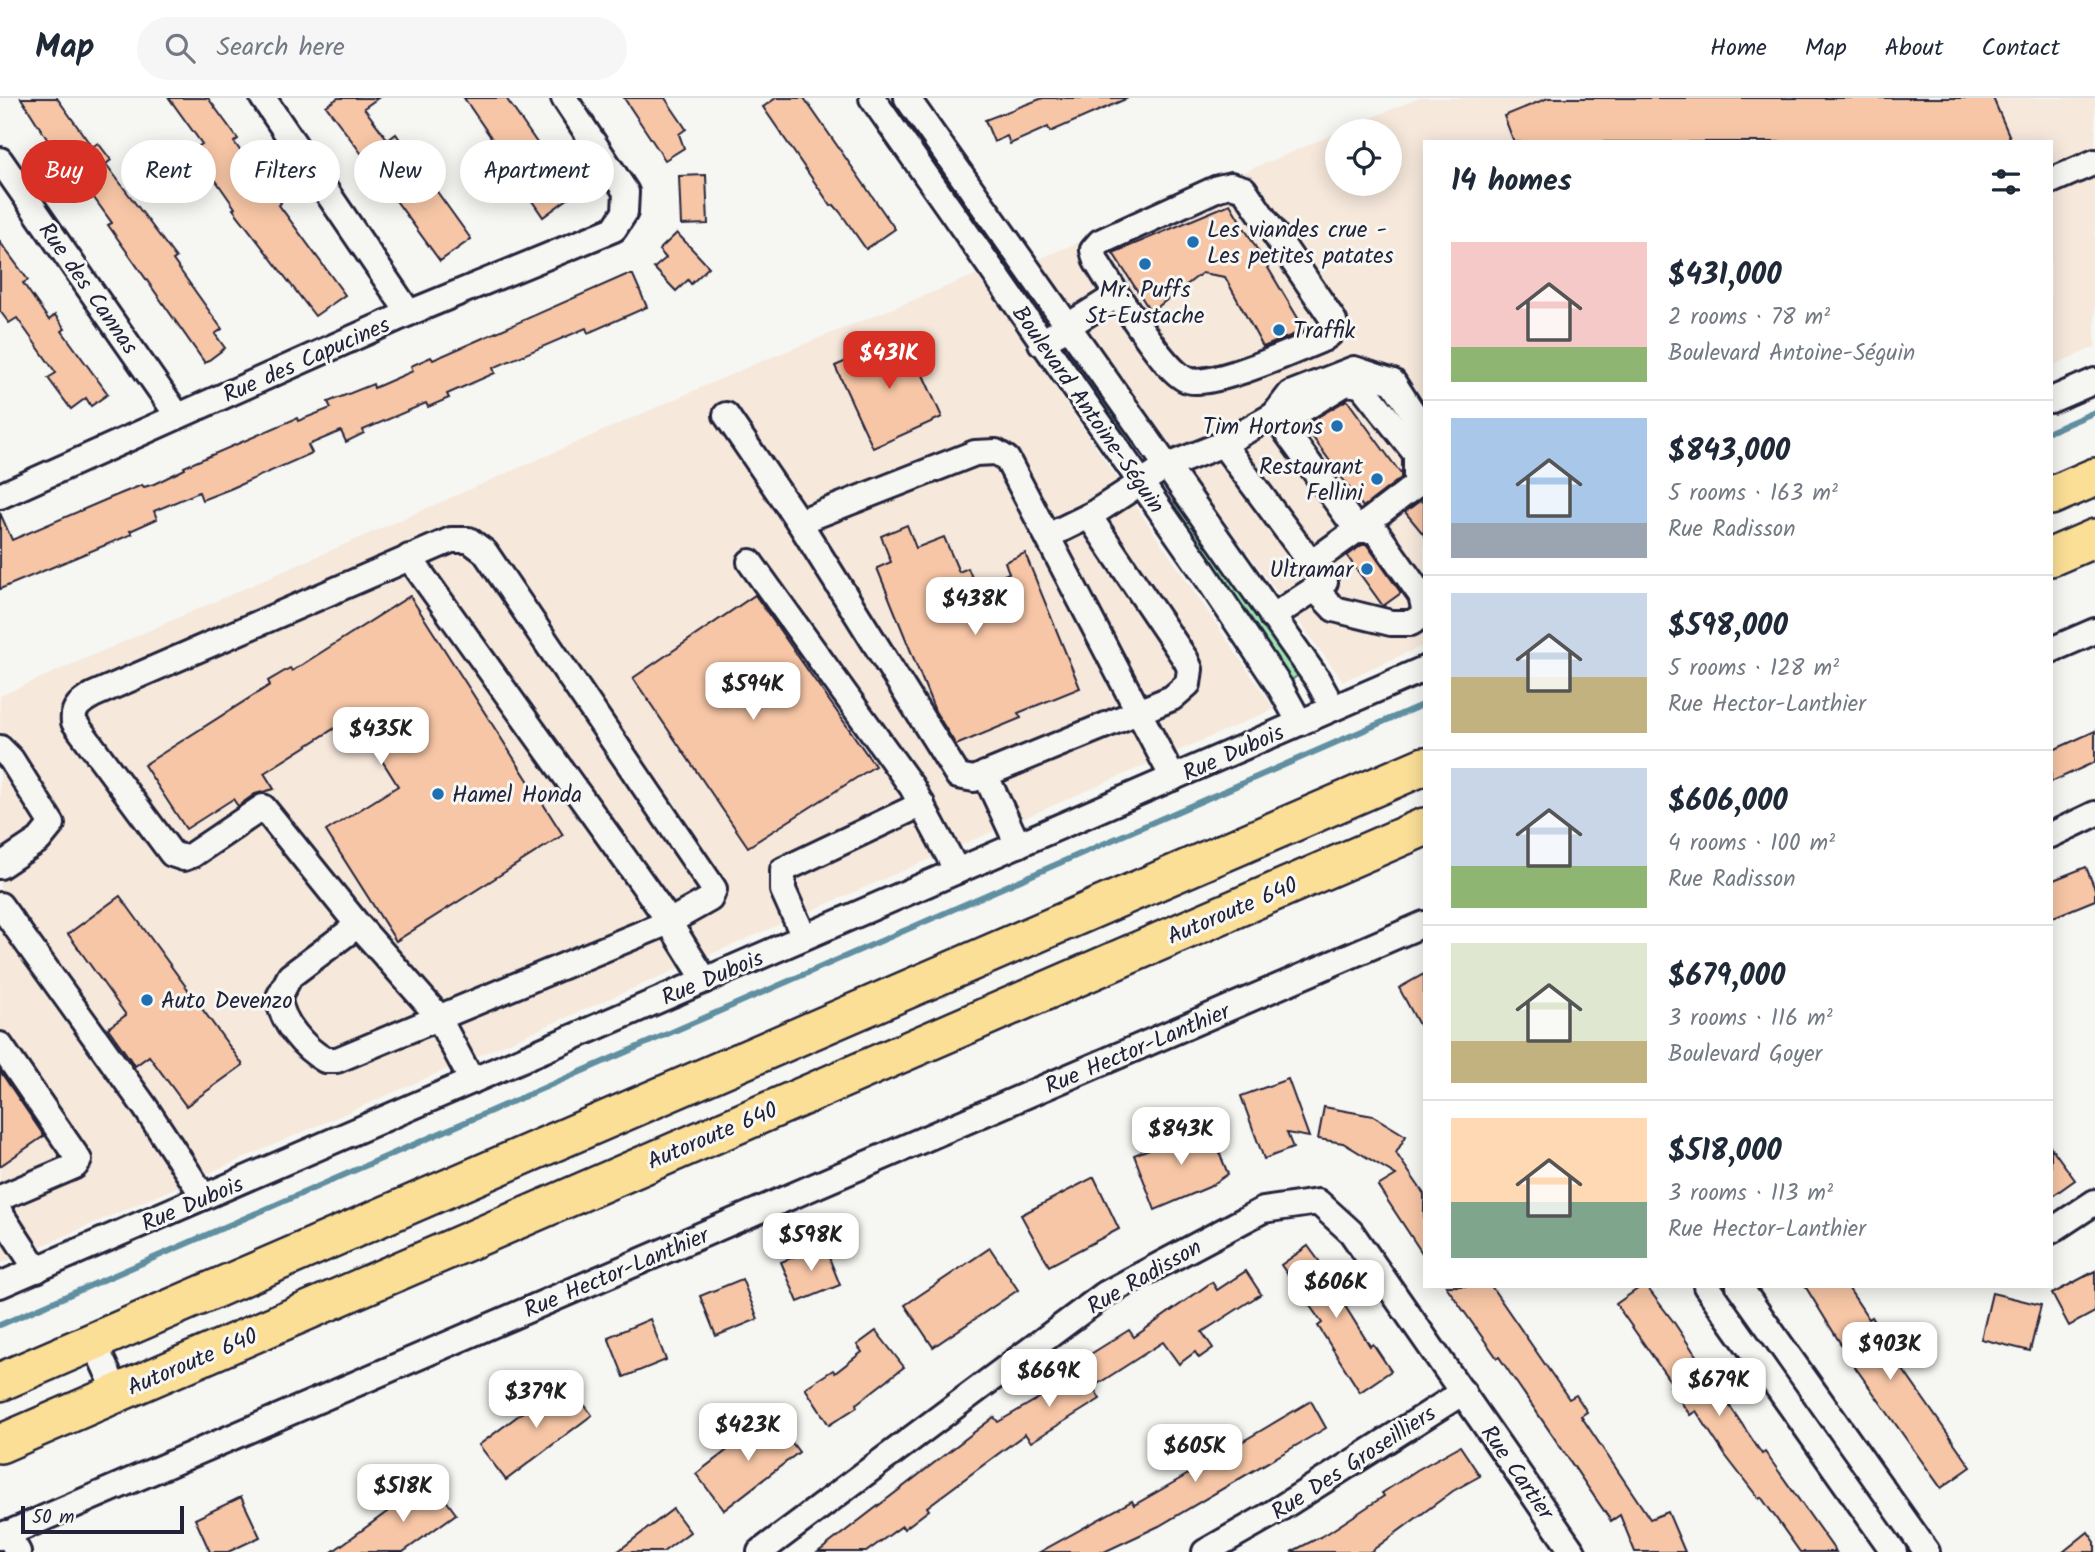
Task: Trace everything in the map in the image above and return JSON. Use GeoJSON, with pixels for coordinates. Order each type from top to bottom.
{"type":"FeatureCollection","features":[{"type":"Feature","properties":{"kind":"highway"},"geometry":{"type":"LineString","coordinates":[[2053,495],[2095,477]]}},
{"type":"Feature","properties":{"kind":"highway"},"geometry":{"type":"LineString","coordinates":[[2053,555],[2095,538]]}},
{"type":"Feature","properties":{"kind":"highway"},"geometry":{"type":"LineString","coordinates":[[0,1382],[1423,766]]}},
{"type":"Feature","properties":{"kind":"highway","name":"Autoroute 640"},"geometry":{"type":"LineString","coordinates":[[0,1444],[1423,827]]}},
{"type":"Feature","properties":{"kind":"street"},"geometry":{"type":"LineString","coordinates":[[263,98],[409,313]]}},
{"type":"Feature","properties":{"kind":"street","name":"Rue des Capucines"},"geometry":{"type":"LineString","coordinates":[[0,496],[409,313],[614,229],[625,212],[626,192],[564,98]]}},
{"type":"Feature","properties":{"kind":"street"},"geometry":{"type":"LineString","coordinates":[[876,105],[905,98]]}},
{"type":"Feature","properties":{"kind":"street","name":"Boulevard Antoine-Séguin"},"geometry":{"type":"LineString","coordinates":[[905,98],[1317,679],[1333,708]]}},
{"type":"Feature","properties":{"kind":"street","name":"Boulevard Antoine-Séguin"},"geometry":{"type":"LineString","coordinates":[[876,105],[1140,482],[1280,687],[1300,723]]}},
{"type":"Feature","properties":{"kind":"street","name":"Rue des Cannas"},"geometry":{"type":"LineString","coordinates":[[0,160],[178,416]]}},
{"type":"Feature","properties":{"kind":"street"},"geometry":{"type":"LineString","coordinates":[[2053,180],[2095,162]]}},
{"type":"Feature","properties":{"kind":"street"},"geometry":{"type":"LineString","coordinates":[[1231,186],[1244,189],[1334,321],[1330,334],[1323,339],[1264,364],[1200,384],[1186,380],[1173,369],[1117,295],[1096,261],[1093,250],[1100,242],[1218,188],[1231,186]]}},
{"type":"Feature","properties":{"kind":"street"},"geometry":{"type":"LineString","coordinates":[[1041,342],[1117,295]]}},
{"type":"Feature","properties":{"kind":"street"},"geometry":{"type":"LineString","coordinates":[[1274,415],[1290,394],[1354,369],[1393,382],[1423,428]]}},
{"type":"Feature","properties":{"kind":"street"},"geometry":{"type":"LineString","coordinates":[[2053,399],[2095,381]]}},
{"type":"Feature","properties":{"kind":"street"},"geometry":{"type":"LineString","coordinates":[[1048,536],[1089,516],[1165,467],[1223,444],[1274,415],[1300,411],[1346,383],[1361,385],[1416,454],[1416,485],[1311,563]]}},
{"type":"Feature","properties":{"kind":"street"},"geometry":{"type":"LineString","coordinates":[[726,415],[799,523],[951,770],[958,776],[974,779],[1139,711],[1181,692],[1188,684],[1190,669],[1089,516]]}},
{"type":"Feature","properties":{"kind":"street"},"geometry":{"type":"LineString","coordinates":[[1274,415],[1357,530]]}},
{"type":"Feature","properties":{"kind":"street"},"geometry":{"type":"LineString","coordinates":[[1223,444],[1325,582],[1272,617]]}},
{"type":"Feature","properties":{"kind":"street"},"geometry":{"type":"LineString","coordinates":[[799,523],[975,453],[996,452],[1007,459],[1173,778]]}},
{"type":"Feature","properties":{"kind":"street"},"geometry":{"type":"LineString","coordinates":[[1357,530],[1375,530],[1421,595],[1423,604]]}},
{"type":"Feature","properties":{"kind":"street"},"geometry":{"type":"LineString","coordinates":[[358,925],[290,976],[283,986],[279,1005],[299,1038],[325,1060],[337,1059],[438,1017],[669,922],[710,899],[714,889],[485,552],[476,543],[461,538],[409,557],[93,695],[78,704],[73,713],[74,722],[172,854],[184,858],[192,855],[263,807],[358,925],[438,1017],[472,1081]]}},
{"type":"Feature","properties":{"kind":"street"},"geometry":{"type":"LineString","coordinates":[[409,557],[669,922],[705,980]]}},
{"type":"Feature","properties":{"kind":"street"},"geometry":{"type":"LineString","coordinates":[[750,562],[922,804],[957,871]]}},
{"type":"Feature","properties":{"kind":"street"},"geometry":{"type":"LineString","coordinates":[[1315,589],[1334,609],[1391,623],[1411,623],[1423,616]]}},
{"type":"Feature","properties":{"kind":"street"},"geometry":{"type":"LineString","coordinates":[[2053,649],[2095,631]]}},
{"type":"Feature","properties":{"kind":"street","name":"Rue Dubois"},"geometry":{"type":"LineString","coordinates":[[0,1285],[1423,669]]}},
{"type":"Feature","properties":{"kind":"street"},"geometry":{"type":"LineString","coordinates":[[0,748],[11,759],[51,824],[39,840],[0,866]]}},
{"type":"Feature","properties":{"kind":"street"},"geometry":{"type":"LineString","coordinates":[[985,774],[1018,845]]}},
{"type":"Feature","properties":{"kind":"street"},"geometry":{"type":"LineString","coordinates":[[804,937],[783,890],[783,870],[922,804]]}},
{"type":"Feature","properties":{"kind":"street"},"geometry":{"type":"LineString","coordinates":[[2053,834],[2095,814]]}},
{"type":"Feature","properties":{"kind":"street"},"geometry":{"type":"LineString","coordinates":[[0,905],[158,1125],[204,1197]]}},
{"type":"Feature","properties":{"kind":"street","name":"Rue Hector-Lanthier"},"geometry":{"type":"LineString","coordinates":[[8,1541],[1423,924]]}},
{"type":"Feature","properties":{"kind":"street"},"geometry":{"type":"LineString","coordinates":[[0,1045],[79,1160],[75,1166],[0,1198]]}},
{"type":"Feature","properties":{"kind":"street","name":"Rue Radisson"},"geometry":{"type":"LineString","coordinates":[[760,1552],[1105,1294],[1263,1210],[1318,1202],[1351,1232],[1463,1392]]}},
{"type":"Feature","properties":{"kind":"street"},"geometry":{"type":"LineString","coordinates":[[2053,1230],[2095,1202]]}},
{"type":"Feature","properties":{"kind":"street"},"geometry":{"type":"LineString","coordinates":[[0,1213],[37,1270]]}},
{"type":"Feature","properties":{"kind":"street"},"geometry":{"type":"LineString","coordinates":[[1707,1288],[1894,1552]]}},
{"type":"Feature","properties":{"kind":"street"},"geometry":{"type":"LineString","coordinates":[[1740,1288],[1927,1552]]}},
{"type":"Feature","properties":{"kind":"street"},"geometry":{"type":"LineString","coordinates":[[93,1341],[117,1393]]}},
{"type":"Feature","properties":{"kind":"street","name":"Rue Des Groseilliers"},"geometry":{"type":"LineString","coordinates":[[1205,1552],[1268,1516],[1463,1392]]}},
{"type":"Feature","properties":{"kind":"street","name":"Rue Cartier"},"geometry":{"type":"LineString","coordinates":[[1463,1392],[1573,1552]]}},
{"type":"Feature","properties":{"kind":"shaded area"},"geometry":{"type":"Polygon","coordinates":[[[1419,98],[2095,98],[2095,347],[2053,365],[2053,140],[1423,140],[1423,645],[1343,681],[1032,262],[1325,138],[1325,196],[1402,196],[1402,119],[1369,119],[1419,98]]]}},
{"type":"Feature","properties":{"kind":"shaded area"},"geometry":{"type":"Polygon","coordinates":[[[978,274],[1274,709],[0,1264],[0,696],[755,364],[978,274]]]}},
{"type":"Feature","properties":{"kind":"green space"},"geometry":{"type":"Polygon","coordinates":[[[922,134],[1001,245],[988,250],[911,140],[922,134]]]}},
{"type":"Feature","properties":{"kind":"green space"},"geometry":{"type":"Polygon","coordinates":[[[1073,349],[1141,446],[1130,453],[1063,356],[1073,349]]]}},
{"type":"Feature","properties":{"kind":"green space"},"geometry":{"type":"Polygon","coordinates":[[[1178,500],[1300,674],[1290,681],[1168,507],[1178,500]]]}},
{"type":"Feature","properties":{"kind":"building"},"geometry":{"type":"Polygon","coordinates":[[[21,98],[57,98],[87,140],[48,140],[21,98]]]}},
{"type":"Feature","properties":{"kind":"building"},"geometry":{"type":"Polygon","coordinates":[[[169,98],[208,98],[238,139],[230,140],[230,201],[216,181],[216,140],[199,140],[169,98]]]}},
{"type":"Feature","properties":{"kind":"building"},"geometry":{"type":"Polygon","coordinates":[[[338,98],[378,98],[364,108],[388,140],[354,140],[354,144],[326,106],[338,98]]]}},
{"type":"Feature","properties":{"kind":"building"},"geometry":{"type":"Polygon","coordinates":[[[464,98],[506,98],[535,140],[493,140],[464,98]]]}},
{"type":"Feature","properties":{"kind":"building"},"geometry":{"type":"Polygon","coordinates":[[[624,98],[665,98],[686,129],[679,134],[684,148],[665,160],[624,98]]]}},
{"type":"Feature","properties":{"kind":"building"},"geometry":{"type":"Polygon","coordinates":[[[776,98],[804,98],[895,229],[866,249],[840,212],[834,205],[831,206],[763,107],[776,98]]]}},
{"type":"Feature","properties":{"kind":"building"},"geometry":{"type":"Polygon","coordinates":[[[1043,98],[1128,98],[1050,132],[1048,127],[1010,144],[1007,136],[994,142],[985,120],[1043,98]]]}},
{"type":"Feature","properties":{"kind":"building"},"geometry":{"type":"Polygon","coordinates":[[[1548,98],[1993,98],[2011,140],[1513,140],[1504,116],[1548,98]]]}},
{"type":"Feature","properties":{"kind":"building"},"geometry":{"type":"Polygon","coordinates":[[[396,134],[400,140],[388,140],[396,134]]]}},
{"type":"Feature","properties":{"kind":"building"},"geometry":{"type":"Polygon","coordinates":[[[107,165],[121,184],[121,203],[135,203],[176,258],[173,260],[222,329],[215,334],[225,348],[205,363],[108,225],[112,223],[98,203],[107,203],[107,165]]]}},
{"type":"Feature","properties":{"kind":"building"},"geometry":{"type":"Polygon","coordinates":[[[706,175],[708,224],[681,225],[679,176],[706,175]]]}},
{"type":"Feature","properties":{"kind":"building"},"geometry":{"type":"Polygon","coordinates":[[[232,203],[281,203],[279,205],[345,295],[315,316],[233,209],[235,208],[232,203]]]}},
{"type":"Feature","properties":{"kind":"building"},"geometry":{"type":"Polygon","coordinates":[[[398,203],[445,203],[471,239],[440,261],[398,203]]]}},
{"type":"Feature","properties":{"kind":"building"},"geometry":{"type":"Polygon","coordinates":[[[533,203],[562,203],[543,217],[533,203]]]}},
{"type":"Feature","properties":{"kind":"building"},"geometry":{"type":"Polygon","coordinates":[[[1230,204],[1305,330],[1263,347],[1225,277],[1202,273],[1151,312],[1113,253],[1230,204]]]}},
{"type":"Feature","properties":{"kind":"building"},"geometry":{"type":"Polygon","coordinates":[[[677,233],[709,267],[691,284],[688,280],[676,291],[654,268],[666,258],[659,250],[677,233]]]}},
{"type":"Feature","properties":{"kind":"building"},"geometry":{"type":"Polygon","coordinates":[[[0,242],[28,280],[23,283],[49,320],[55,315],[65,329],[62,331],[108,394],[91,406],[86,398],[71,409],[48,378],[56,373],[17,318],[9,323],[0,311],[0,242]]]}},
{"type":"Feature","properties":{"kind":"building"},"geometry":{"type":"Polygon","coordinates":[[[626,275],[633,275],[647,307],[588,333],[586,328],[493,368],[495,373],[447,394],[449,398],[428,407],[426,403],[363,430],[364,433],[346,442],[341,431],[308,445],[312,453],[230,489],[202,500],[199,492],[154,511],[157,519],[130,531],[132,534],[0,589],[0,513],[12,540],[142,485],[144,487],[154,484],[185,469],[184,467],[297,418],[298,421],[331,408],[328,402],[373,384],[374,388],[413,371],[411,366],[431,357],[433,360],[626,275]]]}},
{"type":"Feature","properties":{"kind":"building"},"geometry":{"type":"Polygon","coordinates":[[[905,335],[942,417],[873,448],[835,366],[905,335]]]}},
{"type":"Feature","properties":{"kind":"building"},"geometry":{"type":"Polygon","coordinates":[[[1347,400],[1401,474],[1401,478],[1363,507],[1304,425],[1347,400]]]}},
{"type":"Feature","properties":{"kind":"building"},"geometry":{"type":"Polygon","coordinates":[[[1421,500],[1423,534],[1405,512],[1421,500]]]}},
{"type":"Feature","properties":{"kind":"building"},"geometry":{"type":"Polygon","coordinates":[[[907,525],[916,548],[944,537],[959,572],[968,568],[976,587],[1009,573],[1005,562],[1025,553],[1080,688],[1018,713],[1021,718],[956,745],[935,711],[877,568],[891,562],[881,536],[907,525]]]}},
{"type":"Feature","properties":{"kind":"building"},"geometry":{"type":"Polygon","coordinates":[[[1362,545],[1367,545],[1401,593],[1383,606],[1347,556],[1362,545]]]}},
{"type":"Feature","properties":{"kind":"building"},"geometry":{"type":"Polygon","coordinates":[[[755,595],[875,766],[748,847],[633,678],[755,595]]]}},
{"type":"Feature","properties":{"kind":"building"},"geometry":{"type":"Polygon","coordinates":[[[410,596],[563,835],[396,941],[326,831],[398,786],[354,716],[264,773],[274,789],[255,794],[238,806],[233,799],[186,829],[144,765],[270,685],[268,681],[290,668],[292,671],[410,596]]]}},
{"type":"Feature","properties":{"kind":"building"},"geometry":{"type":"Polygon","coordinates":[[[2095,731],[2095,762],[2053,781],[2053,750],[2095,731]]]}},
{"type":"Feature","properties":{"kind":"building"},"geometry":{"type":"Polygon","coordinates":[[[2086,867],[2095,889],[2095,900],[2053,917],[2053,880],[2086,867]]]}},
{"type":"Feature","properties":{"kind":"building"},"geometry":{"type":"Polygon","coordinates":[[[120,896],[243,1065],[186,1106],[149,1056],[135,1066],[108,1028],[126,1015],[68,934],[120,896]]]}},
{"type":"Feature","properties":{"kind":"building"},"geometry":{"type":"Polygon","coordinates":[[[1423,975],[1423,1032],[1399,988],[1423,975]]]}},
{"type":"Feature","properties":{"kind":"building"},"geometry":{"type":"Polygon","coordinates":[[[0,1071],[44,1136],[0,1166],[0,1071]]]}},
{"type":"Feature","properties":{"kind":"building"},"geometry":{"type":"Polygon","coordinates":[[[1288,1079],[1309,1137],[1287,1133],[1293,1148],[1264,1159],[1241,1096],[1288,1079]]]}},
{"type":"Feature","properties":{"kind":"building"},"geometry":{"type":"Polygon","coordinates":[[[1324,1107],[1373,1116],[1406,1136],[1396,1153],[1423,1193],[1423,1254],[1378,1186],[1396,1175],[1343,1143],[1318,1139],[1324,1107]]]}},
{"type":"Feature","properties":{"kind":"building"},"geometry":{"type":"Polygon","coordinates":[[[1208,1125],[1228,1174],[1209,1187],[1155,1210],[1134,1155],[1208,1125]]]}},
{"type":"Feature","properties":{"kind":"building"},"geometry":{"type":"Polygon","coordinates":[[[2053,1150],[2075,1180],[2053,1196],[2053,1150]]]}},
{"type":"Feature","properties":{"kind":"building"},"geometry":{"type":"Polygon","coordinates":[[[1094,1177],[1119,1229],[1049,1266],[1021,1215],[1094,1177]]]}},
{"type":"Feature","properties":{"kind":"building"},"geometry":{"type":"Polygon","coordinates":[[[824,1245],[840,1285],[798,1302],[781,1262],[824,1245]]]}},
{"type":"Feature","properties":{"kind":"building"},"geometry":{"type":"Polygon","coordinates":[[[1308,1246],[1333,1280],[1330,1282],[1370,1346],[1373,1344],[1391,1371],[1360,1392],[1318,1326],[1322,1323],[1281,1265],[1308,1246]]]}},
{"type":"Feature","properties":{"kind":"building"},"geometry":{"type":"Polygon","coordinates":[[[990,1248],[1018,1290],[933,1347],[905,1305],[990,1248]]]}},
{"type":"Feature","properties":{"kind":"building"},"geometry":{"type":"Polygon","coordinates":[[[1246,1271],[1261,1294],[1202,1332],[1213,1348],[1199,1358],[1195,1352],[1179,1364],[1163,1342],[1093,1387],[1100,1399],[1031,1442],[1025,1434],[927,1507],[929,1510],[904,1529],[902,1526],[866,1552],[818,1552],[994,1417],[998,1422],[1051,1391],[1046,1382],[1129,1330],[1134,1337],[1212,1282],[1217,1290],[1246,1271]]]}},
{"type":"Feature","properties":{"kind":"building"},"geometry":{"type":"Polygon","coordinates":[[[2095,1271],[2095,1312],[2069,1326],[2052,1294],[2095,1271]]]}},
{"type":"Feature","properties":{"kind":"building"},"geometry":{"type":"Polygon","coordinates":[[[742,1279],[758,1319],[716,1336],[700,1296],[742,1279]]]}},
{"type":"Feature","properties":{"kind":"building"},"geometry":{"type":"Polygon","coordinates":[[[1447,1288],[1492,1288],[1569,1399],[1576,1395],[1587,1412],[1581,1416],[1650,1519],[1668,1512],[1685,1552],[1635,1552],[1620,1515],[1611,1521],[1499,1357],[1497,1358],[1447,1288]]]}},
{"type":"Feature","properties":{"kind":"building"},"geometry":{"type":"Polygon","coordinates":[[[1639,1288],[1648,1288],[1673,1321],[1762,1454],[1765,1452],[1836,1552],[1800,1552],[1761,1497],[1759,1499],[1725,1455],[1696,1411],[1690,1415],[1670,1386],[1672,1384],[1616,1304],[1639,1288]]]}},
{"type":"Feature","properties":{"kind":"building"},"geometry":{"type":"Polygon","coordinates":[[[1806,1288],[1848,1288],[1869,1319],[1872,1317],[1890,1345],[1887,1347],[1971,1467],[1941,1488],[1855,1367],[1806,1288]]]}},
{"type":"Feature","properties":{"kind":"building"},"geometry":{"type":"Polygon","coordinates":[[[1992,1293],[2041,1305],[2030,1351],[1981,1339],[1992,1293]]]}},
{"type":"Feature","properties":{"kind":"building"},"geometry":{"type":"Polygon","coordinates":[[[650,1319],[666,1360],[624,1377],[608,1337],[650,1319]]]}},
{"type":"Feature","properties":{"kind":"building"},"geometry":{"type":"Polygon","coordinates":[[[876,1331],[904,1367],[856,1404],[857,1407],[829,1425],[805,1388],[833,1370],[835,1373],[862,1352],[857,1345],[876,1331]]]}},
{"type":"Feature","properties":{"kind":"building"},"geometry":{"type":"Polygon","coordinates":[[[566,1380],[592,1415],[506,1480],[479,1445],[566,1380]]]}},
{"type":"Feature","properties":{"kind":"building"},"geometry":{"type":"Polygon","coordinates":[[[1311,1401],[1326,1428],[1159,1526],[1104,1552],[1040,1552],[1132,1501],[1134,1505],[1192,1472],[1188,1466],[1220,1448],[1223,1453],[1311,1401]]]}},
{"type":"Feature","properties":{"kind":"building"},"geometry":{"type":"Polygon","coordinates":[[[772,1416],[799,1452],[724,1510],[696,1474],[772,1416]]]}},
{"type":"Feature","properties":{"kind":"building"},"geometry":{"type":"Polygon","coordinates":[[[1460,1446],[1480,1476],[1453,1491],[1370,1552],[1291,1552],[1328,1533],[1384,1496],[1382,1493],[1460,1446]]]}},
{"type":"Feature","properties":{"kind":"building"},"geometry":{"type":"Polygon","coordinates":[[[431,1480],[456,1514],[403,1552],[332,1552],[431,1480]]]}},
{"type":"Feature","properties":{"kind":"building"},"geometry":{"type":"Polygon","coordinates":[[[241,1497],[260,1537],[228,1552],[210,1552],[195,1519],[241,1497]]]}},
{"type":"Feature","properties":{"kind":"building"},"geometry":{"type":"Polygon","coordinates":[[[673,1509],[690,1532],[663,1552],[617,1552],[673,1509]]]}},
{"type":"Feature","properties":{"kind":"building"},"geometry":{"type":"Polygon","coordinates":[[[2088,1532],[2095,1542],[2095,1552],[2063,1552],[2088,1532]]]}},
{"type":"Feature","properties":{"kind":"waterway"},"geometry":{"type":"LineString","coordinates":[[2053,430],[2095,412]]}},
{"type":"Feature","properties":{"kind":"waterway"},"geometry":{"type":"LineString","coordinates":[[0,1325],[1423,704]]}},
{"type":"Feature","properties":{"kind":"place","name":"Les viandes crue - Les petites patates"},"geometry":{"type":"Point","coordinates":[1193,242]}},
{"type":"Feature","properties":{"kind":"place","name":"Mr. Puffs St-Eustache"},"geometry":{"type":"Point","coordinates":[1145,264]}},
{"type":"Feature","properties":{"kind":"place","name":"Traffik"},"geometry":{"type":"Point","coordinates":[1279,330]}},
{"type":"Feature","properties":{"kind":"place","name":"Tim Hortons"},"geometry":{"type":"Point","coordinates":[1337,426]}},
{"type":"Feature","properties":{"kind":"place","name":"Restaurant Fellini"},"geometry":{"type":"Point","coordinates":[1377,479]}},
{"type":"Feature","properties":{"kind":"place","name":"Ultramar"},"geometry":{"type":"Point","coordinates":[1367,569]}},
{"type":"Feature","properties":{"kind":"place","name":"Hamel Honda"},"geometry":{"type":"Point","coordinates":[438,794]}},
{"type":"Feature","properties":{"kind":"place","name":"Auto Devenzo"},"geometry":{"type":"Point","coordinates":[147,1000]}}]}
